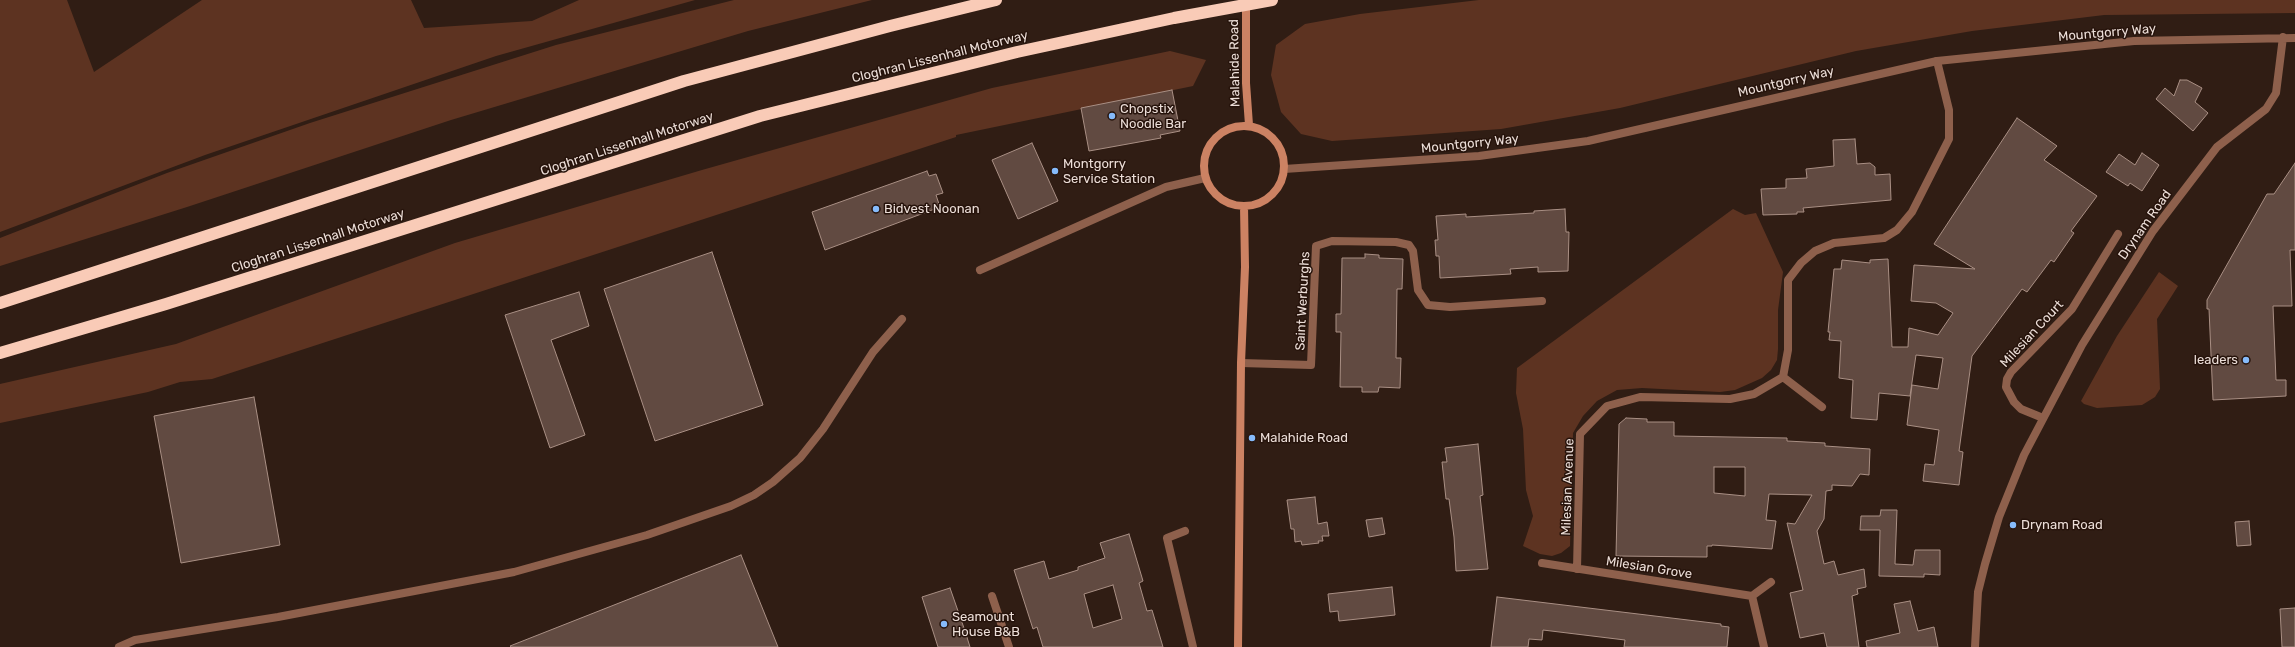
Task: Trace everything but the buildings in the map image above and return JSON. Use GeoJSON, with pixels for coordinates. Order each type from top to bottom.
{"type":"FeatureCollection","features":[{"type":"Feature","properties":{"kind":"highway"},"geometry":{"type":"LineString","coordinates":[[0,303],[684,81],[890,26],[996,0]]}},
{"type":"Feature","properties":{"kind":"highway","name":"Cloghran Lissenhall Motorway"},"geometry":{"type":"LineString","coordinates":[[0,353],[166,304],[760,116],[1017,52],[1174,18],[1272,0]]}},
{"type":"Feature","properties":{"kind":"main road","name":"Malahide Road"},"geometry":{"type":"LineString","coordinates":[[1246,0],[1246,83],[1249,125]]}},
{"type":"Feature","properties":{"kind":"main road"},"geometry":{"type":"LineString","coordinates":[[1249,125],[1261,129],[1271,136],[1279,145],[1283,157],[1284,169],[1276,191],[1267,199],[1256,204],[1244,206],[1232,204],[1220,199],[1211,189],[1205,178],[1203,166],[1209,144],[1216,135],[1232,127],[1249,125]]}},
{"type":"Feature","properties":{"kind":"main road"},"geometry":{"type":"LineString","coordinates":[[1238,647],[1240,363],[1245,267],[1244,206]]}},
{"type":"Feature","properties":{"kind":"street","name":"Mountgorry Way"},"geometry":{"type":"LineString","coordinates":[[1284,169],[1479,156],[1588,141],[1937,61],[2134,41],[2283,37],[2295,38]]}},
{"type":"Feature","properties":{"kind":"street","name":"Drynam Road"},"geometry":{"type":"LineString","coordinates":[[1975,647],[1978,592],[1986,557],[2008,492],[2043,418],[2082,345],[2153,231],[2217,147],[2266,109],[2276,93],[2283,37]]}},
{"type":"Feature","properties":{"kind":"street"},"geometry":{"type":"LineString","coordinates":[[1822,407],[1783,377],[1788,350],[1788,280],[1801,263],[1815,251],[1834,243],[1884,238],[1897,230],[1912,212],[1949,139],[1949,110],[1937,61]]}},
{"type":"Feature","properties":{"kind":"street"},"geometry":{"type":"LineString","coordinates":[[980,270],[1166,187],[1205,178]]}},
{"type":"Feature","properties":{"kind":"street","name":"Milesian Court"},"geometry":{"type":"LineString","coordinates":[[2043,418],[2021,409],[2014,402],[2006,387],[2007,379],[2011,372],[2072,309],[2118,234]]}},
{"type":"Feature","properties":{"kind":"street","name":"Saint Werburghs"},"geometry":{"type":"LineString","coordinates":[[1240,363],[1312,365],[1316,246],[1332,241],[1396,242],[1409,245],[1412,251],[1418,290],[1428,305],[1450,307],[1542,300]]}},
{"type":"Feature","properties":{"kind":"street"},"geometry":{"type":"LineString","coordinates":[[119,647],[135,640],[278,617],[514,572],[647,535],[731,506],[754,495],[773,482],[800,458],[823,429],[873,352],[902,319]]}},
{"type":"Feature","properties":{"kind":"street","name":"Milesian Avenue"},"geometry":{"type":"LineString","coordinates":[[1577,569],[1580,434],[1607,406],[1640,397],[1730,399],[1754,394],[1783,377]]}},
{"type":"Feature","properties":{"kind":"street"},"geometry":{"type":"LineString","coordinates":[[1185,531],[1167,538],[1193,647]]}},
{"type":"Feature","properties":{"kind":"street","name":"Milesian Grove"},"geometry":{"type":"LineString","coordinates":[[1542,563],[1752,596]]}},
{"type":"Feature","properties":{"kind":"street"},"geometry":{"type":"LineString","coordinates":[[1764,647],[1752,596],[1771,582]]}},
{"type":"Feature","properties":{"kind":"street"},"geometry":{"type":"LineString","coordinates":[[992,596],[1009,647]]}},
{"type":"Feature","properties":{"kind":"shaded area"},"geometry":{"type":"Polygon","coordinates":[[[0,0],[67,0],[94,72],[202,0],[411,0],[424,28],[532,21],[579,0],[695,0],[496,56],[205,155],[0,232],[0,0]]]}},
{"type":"Feature","properties":{"kind":"shaded area"},"geometry":{"type":"Polygon","coordinates":[[[734,0],[872,0],[748,31],[451,120],[187,207],[0,266],[0,238],[167,173],[310,123],[556,45],[734,0]]]}},
{"type":"Feature","properties":{"kind":"shaded area"},"geometry":{"type":"Polygon","coordinates":[[[1479,0],[2295,0],[2295,13],[2104,15],[1972,31],[1856,51],[1620,108],[1501,129],[1332,141],[1301,134],[1281,112],[1271,75],[1276,45],[1305,24],[1360,14],[1479,0]]]}},
{"type":"Feature","properties":{"kind":"shaded area"},"geometry":{"type":"Polygon","coordinates":[[[1170,51],[1206,60],[1193,86],[956,135],[956,137],[212,379],[180,382],[148,392],[0,423],[0,384],[176,344],[455,243],[702,170],[992,88],[1170,51]]]}},
{"type":"Feature","properties":{"kind":"shaded area"},"geometry":{"type":"Polygon","coordinates":[[[1733,209],[1745,215],[1756,213],[1783,272],[1778,310],[1777,360],[1771,370],[1762,378],[1735,390],[1720,392],[1642,388],[1617,390],[1597,401],[1583,416],[1573,433],[1570,546],[1561,553],[1552,556],[1540,554],[1523,546],[1533,516],[1526,490],[1523,429],[1516,393],[1517,368],[1733,209]]]}},
{"type":"Feature","properties":{"kind":"shaded area"},"geometry":{"type":"Polygon","coordinates":[[[2159,272],[2178,286],[2157,319],[2160,389],[2155,397],[2142,405],[2097,408],[2084,404],[2081,401],[2117,336],[2159,272]]]}},
{"type":"Feature","properties":{"kind":"place","name":"Chopstix Noodle Bar"},"geometry":{"type":"Point","coordinates":[1112,116]}},
{"type":"Feature","properties":{"kind":"place","name":"Montgorry Service Station"},"geometry":{"type":"Point","coordinates":[1055,171]}},
{"type":"Feature","properties":{"kind":"place","name":"Bidvest Noonan"},"geometry":{"type":"Point","coordinates":[876,209]}},
{"type":"Feature","properties":{"kind":"place","name":"leaders"},"geometry":{"type":"Point","coordinates":[2246,360]}},
{"type":"Feature","properties":{"kind":"place","name":"Malahide Road"},"geometry":{"type":"Point","coordinates":[1252,438]}},
{"type":"Feature","properties":{"kind":"place","name":"Drynam Road"},"geometry":{"type":"Point","coordinates":[2013,525]}},
{"type":"Feature","properties":{"kind":"place","name":"Seamount House B&B"},"geometry":{"type":"Point","coordinates":[944,624]}}]}
